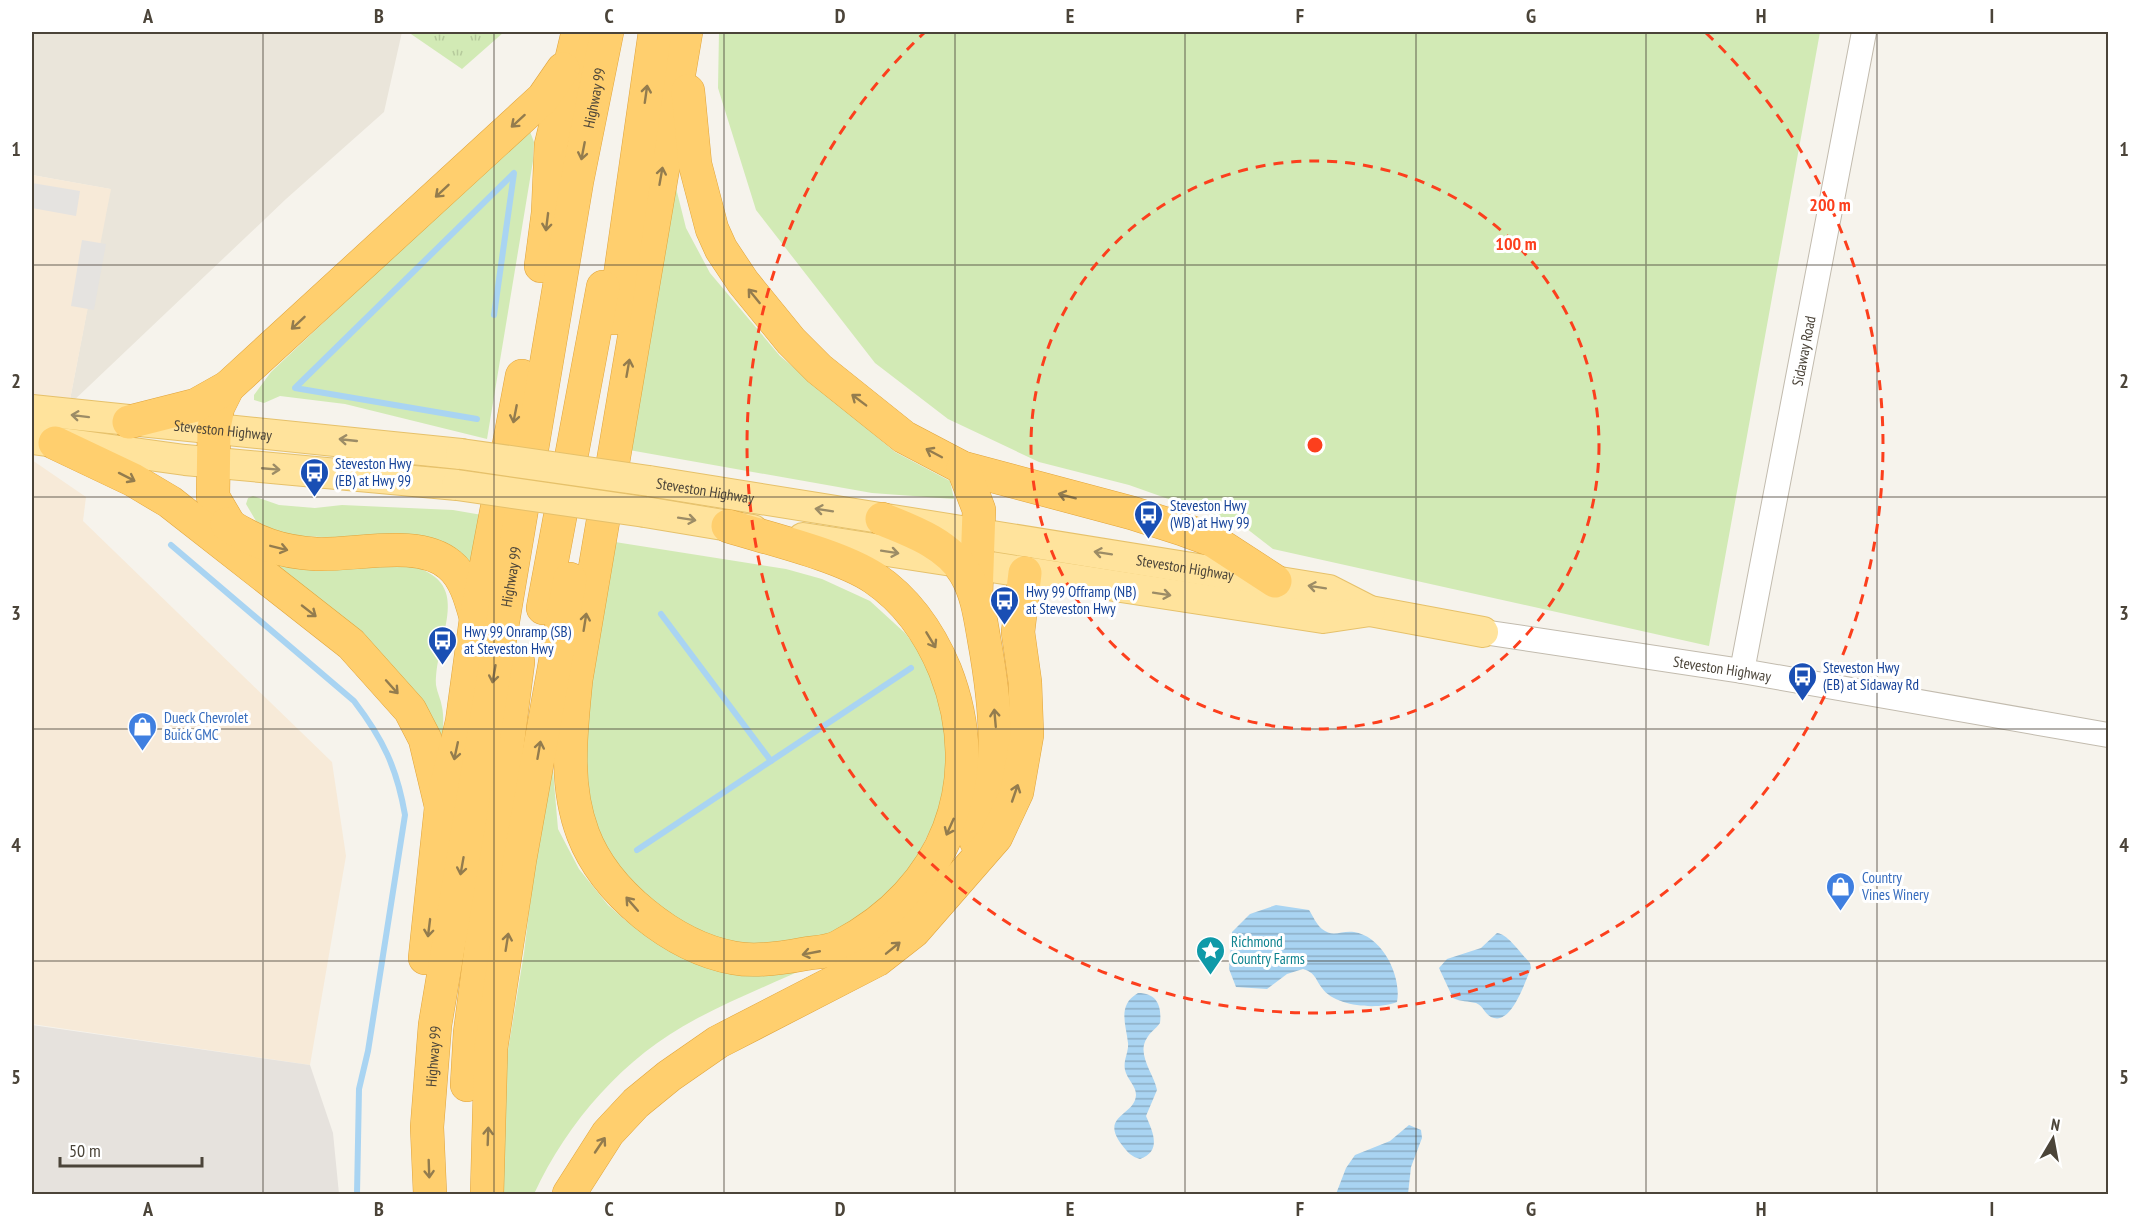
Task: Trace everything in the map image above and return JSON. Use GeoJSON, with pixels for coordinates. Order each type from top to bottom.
{"type":"FeatureCollection","features":[{"type":"Feature","properties":{"kind":"highway","name":"Highway 99"},"geometry":{"type":"LineString","coordinates":[[430,1194],[427,1127],[435,1025],[577,181],[607,32]]}},
{"type":"Feature","properties":{"kind":"highway"},"geometry":{"type":"LineString","coordinates":[[467,1194],[470,1033],[532,542],[600,184],[624,32]]}},
{"type":"Feature","properties":{"kind":"highway"},"geometry":{"type":"LineString","coordinates":[[499,813],[552,568],[619,202],[638,152],[675,35]]}},
{"type":"Feature","properties":{"kind":"highway"},"geometry":{"type":"LineString","coordinates":[[675,35],[695,165],[712,229],[721,249],[743,282],[791,341],[819,369],[904,437],[963,468],[1132,513],[1182,529],[1212,540],[1275,581]]}},
{"type":"Feature","properties":{"kind":"highway"},"geometry":{"type":"LineString","coordinates":[[675,35],[576,680],[570,744],[571,790],[584,835],[608,875],[637,911],[683,940],[735,958],[789,957],[837,948],[876,924],[909,893],[940,849],[954,817],[962,787],[963,740],[953,692],[935,647],[919,621],[874,578],[804,549],[728,526]]}},
{"type":"Feature","properties":{"kind":"highway"},"geometry":{"type":"LineString","coordinates":[[442,986],[425,958],[441,808],[462,722],[476,619],[541,267],[548,213],[551,145],[574,46]]}},
{"type":"Feature","properties":{"kind":"highway"},"geometry":{"type":"LineString","coordinates":[[129,422],[196,405],[228,387],[543,98],[574,46]]}},
{"type":"Feature","properties":{"kind":"highway"},"geometry":{"type":"LineString","coordinates":[[487,1194],[491,1048],[520,859],[597,424],[638,152]]}},
{"type":"Feature","properties":{"kind":"highway"},"geometry":{"type":"LineString","coordinates":[[228,387],[218,407],[214,428],[213,497],[227,524],[266,577]]}},
{"type":"Feature","properties":{"kind":"highway"},"geometry":{"type":"LineString","coordinates":[[44,441],[133,480],[170,502],[351,644],[410,710],[425,739],[441,808]]}},
{"type":"Feature","properties":{"kind":"highway"},"geometry":{"type":"LineString","coordinates":[[960,876],[981,830],[991,789],[996,734],[992,681],[970,575],[980,533],[979,510],[963,468]]}},
{"type":"Feature","properties":{"kind":"highway"},"geometry":{"type":"LineString","coordinates":[[882,519],[911,530],[936,544],[970,575]]}},
{"type":"Feature","properties":{"kind":"highway"},"geometry":{"type":"LineString","coordinates":[[227,524],[254,542],[293,551],[318,554],[414,550],[437,557],[450,565],[461,577],[476,619]]}},
{"type":"Feature","properties":{"kind":"highway"},"geometry":{"type":"LineString","coordinates":[[569,1194],[608,1133],[636,1103],[669,1076],[718,1042],[877,960],[914,931],[996,837],[1017,792],[1027,735],[1025,682],[1018,632],[1025,573]]}},
{"type":"Feature","properties":{"kind":"main road","name":"Steveston Highway"},"geometry":{"type":"LineString","coordinates":[[32,410],[129,422],[214,428],[461,454],[649,481],[1329,590],[1370,611],[1483,632]]}},
{"type":"Feature","properties":{"kind":"main road","name":"Steveston Highway"},"geometry":{"type":"LineString","coordinates":[[44,441],[212,463],[457,485],[645,512],[728,526],[970,575],[1025,573],[1323,618],[1370,611]]}},
{"type":"Feature","properties":{"kind":"street","name":"Sidaway Road"},"geometry":{"type":"LineString","coordinates":[[1742,671],[1864,32]]}},
{"type":"Feature","properties":{"kind":"street","name":"Steveston Highway"},"geometry":{"type":"LineString","coordinates":[[1483,632],[1742,671],[2109,735]]}},
{"type":"Feature","properties":{"kind":"shaded area"},"geometry":{"type":"Polygon","coordinates":[[[32,32],[402,32],[384,112],[286,199],[69,405],[110,189],[32,175],[32,32]]]}},
{"type":"Feature","properties":{"kind":"shaded area"},"geometry":{"type":"Polygon","coordinates":[[[32,175],[111,189],[69,405],[32,399],[32,175]]]}},
{"type":"Feature","properties":{"kind":"shaded area"},"geometry":{"type":"Polygon","coordinates":[[[32,183],[80,191],[76,216],[32,208],[32,183]]]}},
{"type":"Feature","properties":{"kind":"shaded area"},"geometry":{"type":"Polygon","coordinates":[[[82,240],[106,244],[94,310],[71,306],[82,240]]]}},
{"type":"Feature","properties":{"kind":"shaded area"},"geometry":{"type":"Polygon","coordinates":[[[32,460],[86,497],[83,521],[332,762],[346,856],[310,1065],[32,1024],[32,460]]]}},
{"type":"Feature","properties":{"kind":"shaded area"},"geometry":{"type":"Polygon","coordinates":[[[32,1025],[310,1065],[333,1133],[339,1194],[32,1194],[32,1025]]]}},
{"type":"Feature","properties":{"kind":"green space"},"geometry":{"type":"Polygon","coordinates":[[[408,32],[504,32],[462,69],[408,32]]]}},
{"type":"Feature","properties":{"kind":"green space"},"geometry":{"type":"Polygon","coordinates":[[[719,32],[1820,32],[1709,646],[1273,549],[1242,525],[1129,485],[1039,462],[948,419],[875,363],[756,210],[718,88],[719,32]]]}},
{"type":"Feature","properties":{"kind":"green space"},"geometry":{"type":"Polygon","coordinates":[[[529,129],[534,142],[533,161],[487,439],[345,404],[280,396],[264,403],[254,400],[254,395],[271,372],[529,129]]]}},
{"type":"Feature","properties":{"kind":"green space"},"geometry":{"type":"Polygon","coordinates":[[[673,176],[686,228],[710,273],[780,356],[895,452],[950,481],[954,499],[872,493],[629,450],[673,176]]]}},
{"type":"Feature","properties":{"kind":"green space"},"geometry":{"type":"Polygon","coordinates":[[[253,496],[279,505],[315,508],[342,505],[453,510],[482,515],[471,567],[349,538],[295,536],[278,532],[256,521],[246,504],[248,498],[253,496]]]}},
{"type":"Feature","properties":{"kind":"green space"},"geometry":{"type":"Polygon","coordinates":[[[615,542],[786,569],[822,579],[870,601],[905,633],[934,670],[943,694],[950,790],[909,873],[858,919],[815,940],[751,946],[689,931],[606,860],[576,775],[615,542]]]}},
{"type":"Feature","properties":{"kind":"green space"},"geometry":{"type":"Polygon","coordinates":[[[268,563],[404,564],[427,572],[440,582],[447,596],[448,611],[437,666],[436,685],[443,710],[443,735],[439,734],[268,563]]]}},
{"type":"Feature","properties":{"kind":"green space"},"geometry":{"type":"Polygon","coordinates":[[[550,736],[558,829],[579,869],[608,905],[625,920],[663,945],[817,963],[711,1011],[670,1034],[645,1052],[601,1093],[581,1117],[548,1167],[534,1194],[502,1194],[499,1105],[524,953],[550,736]]]}},
{"type":"Feature","properties":{"kind":"water"},"geometry":{"type":"Polygon","coordinates":[[[1276,905],[1309,910],[1318,925],[1326,932],[1354,932],[1373,941],[1381,949],[1393,969],[1398,992],[1397,1002],[1379,1006],[1346,1003],[1328,994],[1313,974],[1303,969],[1287,974],[1267,989],[1236,987],[1229,969],[1232,932],[1250,914],[1276,905]]]}},
{"type":"Feature","properties":{"kind":"water"},"geometry":{"type":"Polygon","coordinates":[[[1497,933],[1506,937],[1514,945],[1530,963],[1531,968],[1517,1000],[1507,1014],[1501,1018],[1489,1015],[1476,1003],[1453,998],[1439,968],[1447,959],[1481,948],[1497,933]]]}},
{"type":"Feature","properties":{"kind":"water"},"geometry":{"type":"Polygon","coordinates":[[[1138,993],[1154,998],[1159,1006],[1160,1017],[1160,1023],[1144,1044],[1145,1057],[1157,1090],[1146,1116],[1153,1135],[1153,1146],[1147,1156],[1140,1159],[1132,1156],[1124,1148],[1114,1127],[1134,1102],[1136,1095],[1125,1070],[1128,1046],[1124,1015],[1127,1003],[1138,993]]]}},
{"type":"Feature","properties":{"kind":"water"},"geometry":{"type":"Polygon","coordinates":[[[1409,1125],[1421,1130],[1422,1138],[1411,1167],[1408,1194],[1336,1194],[1346,1168],[1355,1155],[1390,1141],[1409,1125]]]}},
{"type":"Feature","properties":{"kind":"waterway"},"geometry":{"type":"LineString","coordinates":[[477,419],[295,388],[514,173],[494,315]]}},
{"type":"Feature","properties":{"kind":"waterway"},"geometry":{"type":"LineString","coordinates":[[171,545],[354,701],[381,741],[398,783],[405,815],[368,1051],[359,1089],[357,1194]]}},
{"type":"Feature","properties":{"kind":"waterway"},"geometry":{"type":"LineString","coordinates":[[661,614],[771,761]]}},
{"type":"Feature","properties":{"kind":"waterway"},"geometry":{"type":"LineString","coordinates":[[637,850],[911,668]]}},
{"type":"Feature","properties":{"kind":"place","name":"Steveston Hwy (EB) at Hwy 99"},"geometry":{"type":"Point","coordinates":[314,498]}},
{"type":"Feature","properties":{"kind":"place","name":"Steveston Hwy (WB) at Hwy 99"},"geometry":{"type":"Point","coordinates":[1149,540]}},
{"type":"Feature","properties":{"kind":"place","name":"Hwy 99 Offramp (NB) at Steveston Hwy"},"geometry":{"type":"Point","coordinates":[1005,626]}},
{"type":"Feature","properties":{"kind":"place","name":"Hwy 99 Onramp (SB) at Steveston Hwy"},"geometry":{"type":"Point","coordinates":[443,666]}},
{"type":"Feature","properties":{"kind":"place","name":"Steveston Hwy (EB) at Sidaway Rd"},"geometry":{"type":"Point","coordinates":[1802,702]}},
{"type":"Feature","properties":{"kind":"place","name":"Dueck Chevrolet Buick GMC"},"geometry":{"type":"Point","coordinates":[143,752]}},
{"type":"Feature","properties":{"kind":"place","name":"Country Vines Winery"},"geometry":{"type":"Point","coordinates":[1841,912]}},
{"type":"Feature","properties":{"kind":"place","name":"Richmond Country Farms"},"geometry":{"type":"Point","coordinates":[1210,976]}}]}
